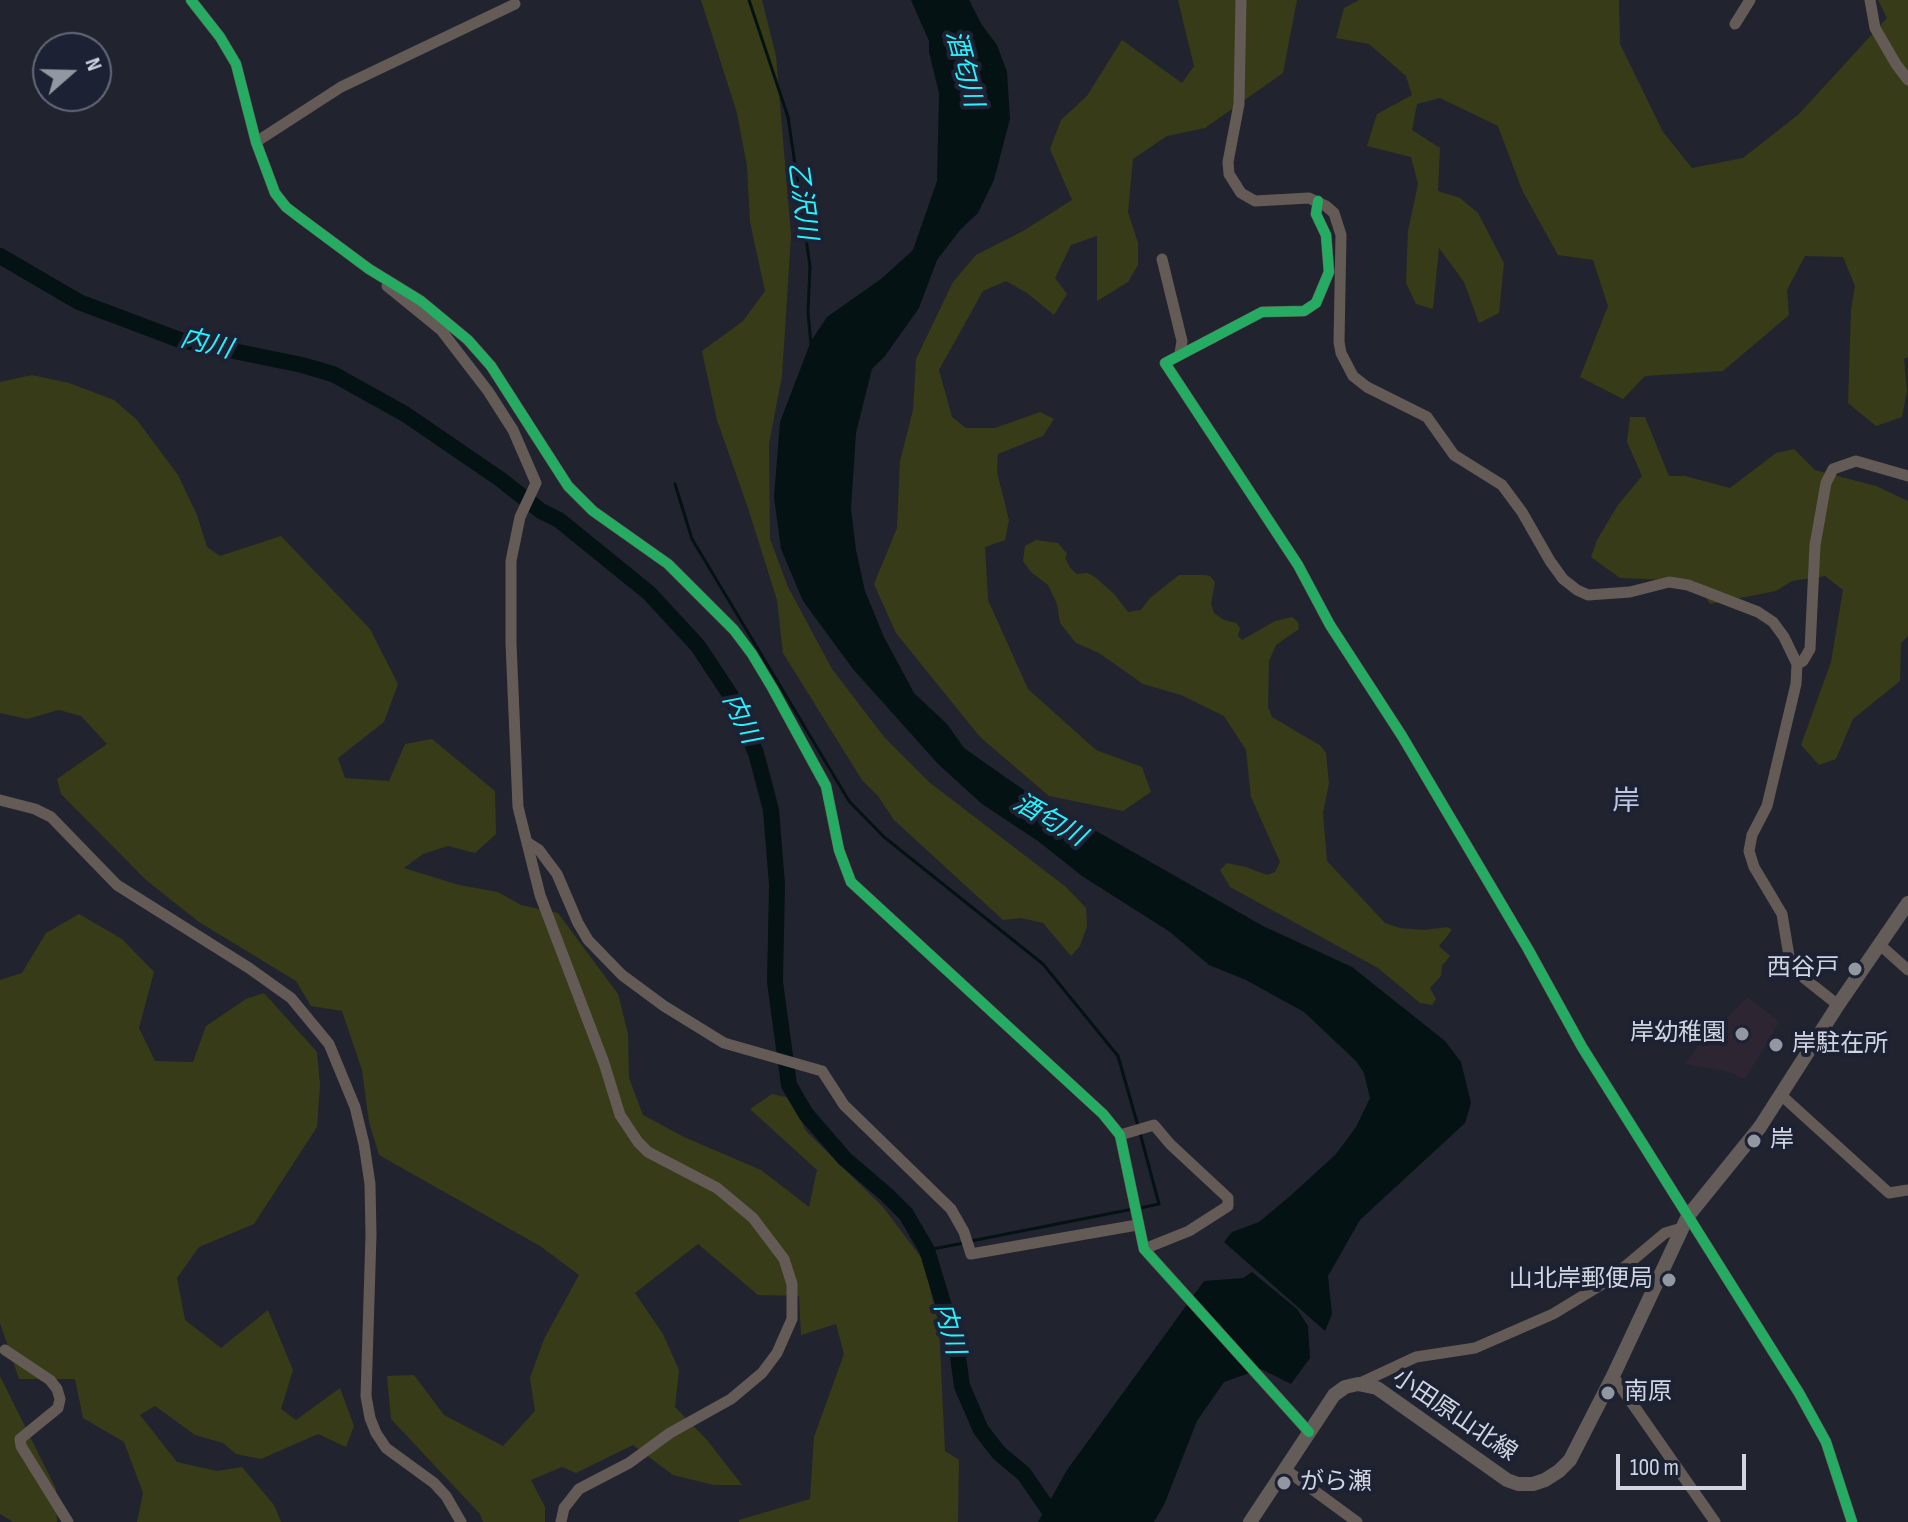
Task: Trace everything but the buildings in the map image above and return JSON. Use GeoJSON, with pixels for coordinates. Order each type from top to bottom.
{"type":"FeatureCollection","features":[{"type":"Feature","properties":{"kind":"main road","name":"小田原山北線"},"geometry":{"type":"LineString","coordinates":[[1250,1522],[1334,1395],[1345,1387],[1358,1384],[1377,1388],[1499,1476],[1518,1484],[1545,1480],[1570,1460],[1685,1222],[1738,1156],[1781,1095],[1908,903]]}},
{"type":"Feature","properties":{"kind":"street"},"geometry":{"type":"LineString","coordinates":[[191,0],[225,44],[236,64],[256,142],[275,193],[286,207],[443,317],[468,340],[491,366],[568,486],[593,511],[644,545],[687,580],[752,654],[802,737],[826,786],[843,866],[851,882],[1124,1134],[1137,1225],[1146,1248],[1309,1432]]}},
{"type":"Feature","properties":{"kind":"street"},"geometry":{"type":"LineString","coordinates":[[1241,0],[1239,104],[1228,162],[1229,174],[1241,193],[1255,201],[1297,197],[1318,201],[1331,209],[1341,227],[1339,342],[1353,376],[1367,387],[1427,417],[1454,455],[1502,485],[1522,512],[1550,561],[1563,579],[1577,590],[1588,595],[1630,592],[1669,582],[1688,585],[1758,612],[1773,622],[1784,637],[1797,664],[1796,684],[1767,806],[1752,835],[1749,851],[1754,867],[1782,914],[1789,956],[1804,978],[1838,1005]]}},
{"type":"Feature","properties":{"kind":"street"},"geometry":{"type":"LineString","coordinates":[[1735,24],[1750,0]]}},
{"type":"Feature","properties":{"kind":"street"},"geometry":{"type":"LineString","coordinates":[[1870,0],[1875,28],[1908,80]]}},
{"type":"Feature","properties":{"kind":"street"},"geometry":{"type":"LineString","coordinates":[[256,142],[341,87],[515,4]]}},
{"type":"Feature","properties":{"kind":"street"},"geometry":{"type":"LineString","coordinates":[[1318,201],[1316,214],[1326,235],[1329,272],[1316,303],[1304,311],[1262,312],[1165,363],[1290,553],[1330,625],[1402,736],[1685,1222],[1799,1393],[1826,1442],[1852,1522]]}},
{"type":"Feature","properties":{"kind":"street"},"geometry":{"type":"LineString","coordinates":[[1162,259],[1182,341],[1180,353]]}},
{"type":"Feature","properties":{"kind":"street"},"geometry":{"type":"LineString","coordinates":[[383,277],[390,289],[441,330],[488,391],[513,430],[536,483],[520,517],[511,561],[518,807],[540,895],[584,1008],[620,1115],[648,1152],[717,1188],[753,1218],[784,1259],[792,1284],[792,1319],[777,1353],[762,1373],[731,1399],[670,1433],[629,1463],[579,1489],[564,1508],[561,1522]]}},
{"type":"Feature","properties":{"kind":"street"},"geometry":{"type":"LineString","coordinates":[[1797,664],[1803,661],[1810,649],[1815,545],[1826,483],[1833,469],[1856,461],[1908,476]]}},
{"type":"Feature","properties":{"kind":"street"},"geometry":{"type":"LineString","coordinates":[[0,800],[35,809],[51,817],[117,885],[291,998],[329,1044],[355,1107],[370,1184],[366,1396],[370,1418],[386,1448],[434,1483],[446,1496],[461,1522]]}},
{"type":"Feature","properties":{"kind":"street"},"geometry":{"type":"LineString","coordinates":[[528,843],[539,850],[557,874],[588,940],[622,975],[664,1006],[724,1043],[822,1071],[844,1105],[951,1209],[964,1232],[971,1254],[1137,1225]]}},
{"type":"Feature","properties":{"kind":"street"},"geometry":{"type":"LineString","coordinates":[[1879,944],[1908,970]]}},
{"type":"Feature","properties":{"kind":"street"},"geometry":{"type":"LineString","coordinates":[[1781,1095],[1889,1193],[1908,1190]]}},
{"type":"Feature","properties":{"kind":"street"},"geometry":{"type":"LineString","coordinates":[[1124,1134],[1154,1125],[1228,1198],[1228,1206],[1189,1231],[1146,1248]]}},
{"type":"Feature","properties":{"kind":"street"},"geometry":{"type":"LineString","coordinates":[[1358,1384],[1416,1357],[1475,1348],[1553,1314],[1609,1280],[1665,1233],[1685,1222]]}},
{"type":"Feature","properties":{"kind":"street"},"geometry":{"type":"LineString","coordinates":[[5,1350],[50,1380],[57,1389],[60,1399],[58,1408],[20,1439],[21,1446],[68,1522]]}},
{"type":"Feature","properties":{"kind":"street"},"geometry":{"type":"LineString","coordinates":[[1613,1376],[1715,1522]]}},
{"type":"Feature","properties":{"kind":"street"},"geometry":{"type":"LineString","coordinates":[[1286,1470],[1357,1522]]}},
{"type":"Feature","properties":{"kind":"shaded area","name":"岸幼稚園"},"geometry":{"type":"Polygon","coordinates":[[[1748,997],[1779,1022],[1745,1079],[1726,1071],[1685,1064],[1698,1046],[1748,997]]]}},
{"type":"Feature","properties":{"kind":"green space"},"geometry":{"type":"Polygon","coordinates":[[[701,0],[762,0],[776,56],[791,235],[782,376],[769,444],[770,539],[788,587],[832,669],[885,738],[929,782],[1066,887],[1086,908],[1087,926],[1080,946],[1071,956],[1043,923],[1021,918],[1003,920],[894,820],[878,796],[862,780],[783,653],[777,600],[717,420],[702,351],[743,321],[765,291],[750,222],[747,166],[737,113],[701,0]]]}},
{"type":"Feature","properties":{"kind":"green space"},"geometry":{"type":"Polygon","coordinates":[[[1178,0],[1297,0],[1283,73],[1205,128],[1167,136],[1133,159],[1128,212],[1138,243],[1138,265],[1128,282],[1097,301],[1097,236],[1071,245],[1055,278],[1067,294],[1054,315],[1006,281],[983,291],[939,370],[952,417],[966,428],[995,428],[1040,412],[1054,419],[1043,436],[998,454],[997,472],[1009,520],[1005,540],[985,547],[988,600],[1028,689],[1096,750],[1142,767],[1151,792],[1123,811],[1049,796],[980,737],[896,633],[874,584],[897,528],[900,461],[913,410],[916,359],[953,282],[976,255],[1023,231],[1072,200],[1050,149],[1061,120],[1087,96],[1122,40],[1182,83],[1194,66],[1178,0]]]}},
{"type":"Feature","properties":{"kind":"green space"},"geometry":{"type":"Polygon","coordinates":[[[1359,0],[1619,0],[1620,44],[1663,132],[1692,168],[1743,158],[1799,114],[1887,18],[1878,0],[1908,0],[1908,357],[1904,359],[1907,391],[1902,417],[1876,426],[1848,403],[1851,310],[1855,286],[1843,257],[1805,256],[1787,290],[1789,315],[1723,371],[1645,376],[1623,399],[1580,377],[1608,306],[1593,260],[1558,255],[1522,190],[1498,126],[1440,98],[1417,104],[1412,130],[1440,148],[1438,191],[1460,198],[1478,213],[1504,263],[1499,313],[1479,323],[1464,282],[1439,248],[1433,309],[1416,304],[1406,283],[1408,231],[1418,184],[1411,157],[1367,146],[1377,114],[1412,95],[1406,76],[1369,44],[1336,38],[1344,8],[1359,0]]]}},
{"type":"Feature","properties":{"kind":"green space"},"geometry":{"type":"Polygon","coordinates":[[[32,375],[69,383],[114,400],[137,420],[178,475],[197,515],[207,547],[220,556],[281,536],[370,629],[398,684],[384,722],[338,758],[345,778],[389,781],[405,744],[432,739],[495,791],[496,834],[475,853],[448,846],[423,854],[404,868],[459,885],[498,892],[521,905],[558,913],[618,994],[628,1034],[629,1078],[643,1115],[684,1137],[761,1170],[809,1207],[817,1170],[750,1109],[772,1094],[790,1098],[806,1131],[883,1207],[923,1260],[939,1326],[945,1451],[959,1460],[958,1522],[739,1522],[810,1499],[814,1437],[844,1354],[836,1324],[801,1335],[799,1296],[758,1295],[698,1244],[635,1293],[663,1334],[679,1370],[675,1407],[707,1440],[742,1485],[714,1485],[673,1475],[633,1445],[576,1473],[562,1467],[531,1480],[545,1507],[545,1522],[483,1522],[480,1514],[391,1419],[387,1376],[414,1375],[444,1415],[503,1446],[535,1411],[530,1378],[544,1339],[579,1275],[540,1246],[379,1155],[369,1122],[362,1070],[342,1011],[311,1006],[296,981],[199,922],[146,880],[61,794],[57,779],[107,744],[81,716],[59,710],[27,719],[0,713],[0,382],[32,375]]]}},
{"type":"Feature","properties":{"kind":"green space"},"geometry":{"type":"Polygon","coordinates":[[[1630,417],[1645,417],[1669,476],[1685,476],[1730,488],[1776,453],[1794,449],[1815,470],[1876,486],[1908,501],[1908,636],[1901,643],[1900,681],[1853,719],[1836,759],[1819,765],[1801,745],[1831,662],[1843,590],[1825,576],[1792,581],[1776,591],[1710,604],[1695,581],[1620,578],[1591,557],[1597,540],[1618,505],[1642,476],[1627,442],[1630,417]]]}},
{"type":"Feature","properties":{"kind":"green space"},"geometry":{"type":"Polygon","coordinates":[[[1036,540],[1058,543],[1067,554],[1065,558],[1071,569],[1077,574],[1087,573],[1095,577],[1128,612],[1141,610],[1150,598],[1179,575],[1204,575],[1215,582],[1211,604],[1214,613],[1236,623],[1240,628],[1238,636],[1242,640],[1275,621],[1292,617],[1298,622],[1299,629],[1276,645],[1269,661],[1268,707],[1272,717],[1321,746],[1326,753],[1329,783],[1323,813],[1327,861],[1385,923],[1400,928],[1424,930],[1448,927],[1452,930],[1439,946],[1450,956],[1442,966],[1441,976],[1430,988],[1436,999],[1432,1005],[1420,1003],[1378,968],[1230,887],[1220,870],[1227,863],[1267,875],[1275,872],[1280,862],[1251,797],[1246,750],[1224,716],[1181,695],[1143,684],[1099,653],[1076,643],[1060,623],[1057,604],[1048,585],[1023,561],[1025,546],[1036,540]]]}},
{"type":"Feature","properties":{"kind":"green space"},"geometry":{"type":"Polygon","coordinates":[[[79,914],[122,939],[154,972],[139,1028],[155,1061],[193,1062],[206,1026],[246,999],[264,993],[317,1052],[320,1085],[317,1127],[254,1224],[199,1247],[177,1278],[185,1320],[221,1348],[268,1310],[293,1370],[281,1409],[296,1420],[340,1388],[354,1426],[346,1447],[318,1434],[261,1459],[236,1454],[223,1443],[195,1435],[155,1406],[140,1415],[177,1462],[217,1471],[242,1467],[274,1505],[281,1522],[137,1522],[143,1493],[124,1442],[83,1418],[75,1379],[19,1379],[0,1323],[0,980],[22,973],[46,933],[79,914]]]}},
{"type":"Feature","properties":{"kind":"green space"},"geometry":{"type":"Polygon","coordinates":[[[0,1376],[56,1489],[57,1522],[13,1522],[0,1514],[0,1376]]]}},
{"type":"Feature","properties":{"kind":"water","name":"酒匂川"},"geometry":{"type":"Polygon","coordinates":[[[911,0],[969,0],[997,45],[1007,72],[1010,119],[994,180],[978,213],[937,260],[919,308],[872,369],[856,433],[851,509],[865,591],[884,637],[914,693],[947,724],[964,748],[1058,814],[1098,832],[1263,926],[1352,967],[1445,1041],[1461,1062],[1471,1103],[1465,1123],[1360,1220],[1328,1276],[1332,1314],[1325,1331],[1224,1242],[1232,1232],[1259,1222],[1289,1197],[1336,1154],[1356,1127],[1370,1098],[1364,1073],[1356,1061],[1304,1012],[1246,980],[1209,965],[1170,932],[1082,876],[1038,841],[982,804],[938,764],[853,669],[803,601],[781,549],[774,497],[780,422],[811,341],[827,317],[881,279],[913,250],[937,181],[939,93],[929,41],[911,0]]]}},
{"type":"Feature","properties":{"kind":"water"},"geometry":{"type":"Polygon","coordinates":[[[1252,1272],[1297,1309],[1308,1326],[1310,1358],[1291,1384],[1261,1369],[1224,1382],[1197,1421],[1164,1505],[1154,1522],[1038,1522],[1067,1470],[1204,1281],[1243,1278],[1252,1272]]]}},
{"type":"Feature","properties":{"kind":"waterway","name":"乙沢川"},"geometry":{"type":"LineString","coordinates":[[749,0],[788,117],[810,266],[808,313],[811,344]]}},
{"type":"Feature","properties":{"kind":"waterway","name":"内川"},"geometry":{"type":"LineString","coordinates":[[0,256],[79,302],[180,340],[333,374],[405,414],[541,511],[559,520],[649,593],[698,646],[731,696],[756,753],[771,810],[777,884],[775,982],[789,1085],[806,1114],[845,1159],[906,1214],[927,1250],[957,1349],[962,1386],[981,1430],[999,1453],[1024,1474],[1057,1522]]}},
{"type":"Feature","properties":{"kind":"waterway"},"geometry":{"type":"LineString","coordinates":[[675,484],[692,539],[849,801],[884,837],[1043,964],[1118,1056],[1138,1126]]}},
{"type":"Feature","properties":{"kind":"waterway"},"geometry":{"type":"LineString","coordinates":[[1140,1133],[1159,1204],[1140,1208]]}},
{"type":"Feature","properties":{"kind":"waterway"},"geometry":{"type":"LineString","coordinates":[[971,1241],[1133,1209]]}},
{"type":"Feature","properties":{"kind":"waterway"},"geometry":{"type":"LineString","coordinates":[[927,1250],[964,1243]]}},
{"type":"Feature","properties":{"kind":"cycle path"},"geometry":{"type":"LineString","coordinates":[[191,0],[220,37],[236,64],[256,142],[275,193],[299,217],[369,269],[421,301],[468,340],[491,366],[568,486],[593,511],[668,564],[734,630],[773,689],[826,786],[839,850],[851,882],[1103,1114],[1120,1135],[1144,1249],[1309,1432]]}},
{"type":"Feature","properties":{"kind":"cycle path"},"geometry":{"type":"LineString","coordinates":[[1318,201],[1316,214],[1326,235],[1329,272],[1316,303],[1304,311],[1262,312],[1165,363],[1298,565],[1330,625],[1402,736],[1528,949],[1582,1047],[1799,1393],[1826,1442],[1852,1522]]}},
{"type":"Feature","properties":{"kind":"place","name":"西谷戸"},"geometry":{"type":"Point","coordinates":[1855,969]}},
{"type":"Feature","properties":{"kind":"place","name":"岸幼稚園"},"geometry":{"type":"Point","coordinates":[1742,1034]}},
{"type":"Feature","properties":{"kind":"place","name":"岸駐在所"},"geometry":{"type":"Point","coordinates":[1776,1045]}},
{"type":"Feature","properties":{"kind":"place","name":"岸"},"geometry":{"type":"Point","coordinates":[1754,1141]}},
{"type":"Feature","properties":{"kind":"place","name":"山北岸郵便局"},"geometry":{"type":"Point","coordinates":[1669,1280]}},
{"type":"Feature","properties":{"kind":"place","name":"南原"},"geometry":{"type":"Point","coordinates":[1608,1393]}},
{"type":"Feature","properties":{"kind":"place","name":"がら瀬"},"geometry":{"type":"Point","coordinates":[1284,1483]}},
{"type":"Feature","properties":{"kind":"district","name":"岸"},"geometry":{"type":"Point","coordinates":[1626,803]}}]}
